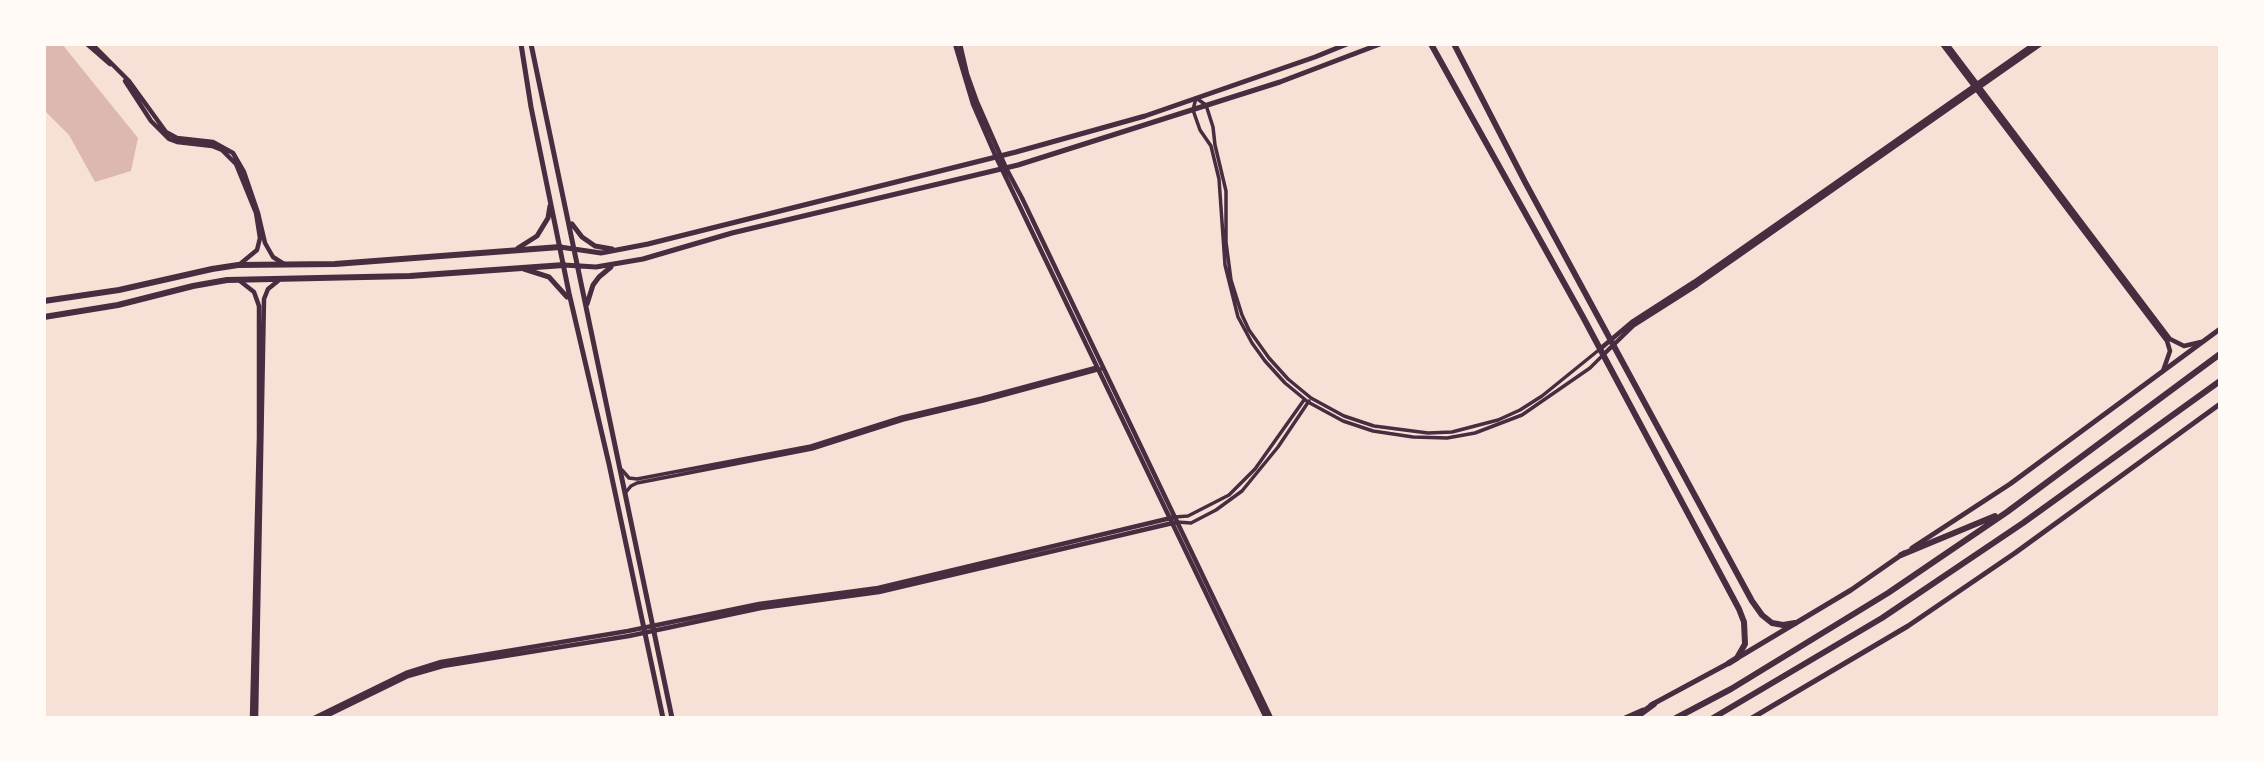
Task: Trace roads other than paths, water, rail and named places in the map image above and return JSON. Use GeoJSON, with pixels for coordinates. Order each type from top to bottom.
{"type":"FeatureCollection","features":[{"type":"Feature","properties":{"kind":"main road"},"geometry":{"type":"LineString","coordinates":[[521,44],[531,107],[573,310],[663,718]]}},
{"type":"Feature","properties":{"kind":"main road"},"geometry":{"type":"LineString","coordinates":[[531,44],[672,718]]}},
{"type":"Feature","properties":{"kind":"main road"},"geometry":{"type":"LineString","coordinates":[[44,302],[238,265],[335,264],[560,247],[575,248],[592,254],[625,249],[998,156],[1145,116],[1347,44]]}},
{"type":"Feature","properties":{"kind":"main road"},"geometry":{"type":"LineString","coordinates":[[44,317],[118,305],[193,286],[236,279],[410,276],[618,263],[1004,168],[1280,82],[1380,44]]}},
{"type":"Feature","properties":{"kind":"main road"},"geometry":{"type":"LineString","coordinates":[[1431,44],[1739,609],[1744,622],[1745,644],[1737,657],[1729,663]]}},
{"type":"Feature","properties":{"kind":"main road"},"geometry":{"type":"LineString","coordinates":[[1454,44],[1758,610],[1767,620],[1777,625],[1795,623]]}},
{"type":"Feature","properties":{"kind":"main road"},"geometry":{"type":"LineString","coordinates":[[512,251],[523,247],[537,236],[548,218],[551,199]]}},
{"type":"Feature","properties":{"kind":"main road"},"geometry":{"type":"LineString","coordinates":[[569,218],[582,237],[595,246],[625,249]]}},
{"type":"Feature","properties":{"kind":"main road"},"geometry":{"type":"LineString","coordinates":[[588,314],[587,303],[593,285],[606,270],[618,263]]}},
{"type":"Feature","properties":{"kind":"main road"},"geometry":{"type":"LineString","coordinates":[[514,268],[538,272],[556,282],[569,298],[573,310]]}},
{"type":"Feature","properties":{"kind":"main road"},"geometry":{"type":"LineString","coordinates":[[1625,718],[1729,663],[1851,590],[2010,484],[2220,329]]}},
{"type":"Feature","properties":{"kind":"main road"},"geometry":{"type":"LineString","coordinates":[[1676,718],[1731,689],[1843,622],[2007,512],[2220,354]]}},
{"type":"Feature","properties":{"kind":"main road"},"geometry":{"type":"LineString","coordinates":[[1713,718],[1882,618],[2022,523],[2220,381]]}},
{"type":"Feature","properties":{"kind":"main road"},"geometry":{"type":"LineString","coordinates":[[1752,718],[1908,626],[2015,553],[2220,404]]}},
{"type":"Feature","properties":{"kind":"main road"},"geometry":{"type":"LineString","coordinates":[[1901,555],[2007,512]]}},
{"type":"Feature","properties":{"kind":"main road"},"geometry":{"type":"LineString","coordinates":[[1634,718],[1654,704]]}},
{"type":"Feature","properties":{"kind":"street"},"geometry":{"type":"LineString","coordinates":[[90,44],[116,71],[150,121],[163,134],[177,142],[212,146],[222,150],[236,164],[256,214],[260,239],[253,255],[238,265]]}},
{"type":"Feature","properties":{"kind":"street"},"geometry":{"type":"LineString","coordinates":[[90,44],[123,75],[166,132],[177,138],[213,142],[233,153],[244,172],[267,247],[273,257],[288,265]]}},
{"type":"Feature","properties":{"kind":"street"},"geometry":{"type":"LineString","coordinates":[[958,44],[998,156],[1268,718]]}},
{"type":"Feature","properties":{"kind":"street"},"geometry":{"type":"LineString","coordinates":[[1944,44],[2171,339],[2185,346],[2205,340]]}},
{"type":"Feature","properties":{"kind":"street"},"geometry":{"type":"LineString","coordinates":[[1977,87],[2034,44]]}},
{"type":"Feature","properties":{"kind":"street"},"geometry":{"type":"LineString","coordinates":[[1601,352],[1590,368],[1522,415],[1475,433],[1447,438],[1413,438],[1373,431],[1343,421],[1307,398],[1285,383],[1252,343],[1238,317],[1225,265],[1219,179],[1211,146],[1200,130],[1192,110],[1196,98],[1206,105],[1226,191],[1226,242],[1231,280],[1249,330],[1269,358],[1307,398],[1344,416],[1374,426],[1421,433],[1452,432],[1498,420],[1542,396],[1634,325],[1697,285],[2041,44]]}},
{"type":"Feature","properties":{"kind":"street"},"geometry":{"type":"LineString","coordinates":[[1977,87],[2167,341],[2170,351],[2162,373]]}},
{"type":"Feature","properties":{"kind":"street"},"geometry":{"type":"LineString","coordinates":[[236,279],[254,292],[259,306],[254,718]]}},
{"type":"Feature","properties":{"kind":"street"},"geometry":{"type":"LineString","coordinates":[[254,718],[264,299],[268,289],[281,279]]}},
{"type":"Feature","properties":{"kind":"street"},"geometry":{"type":"LineString","coordinates":[[619,465],[629,478],[637,480],[772,454],[811,446],[902,417],[1101,367]]}},
{"type":"Feature","properties":{"kind":"street"},"geometry":{"type":"LineString","coordinates":[[625,498],[629,488],[637,483],[812,449],[903,420],[983,401],[1101,367]]}},
{"type":"Feature","properties":{"kind":"street"},"geometry":{"type":"LineString","coordinates":[[314,718],[421,668],[761,608],[879,592],[1174,520],[1191,523],[1216,510],[1242,491],[1259,472],[1307,398]]}},
{"type":"Feature","properties":{"kind":"street"},"geometry":{"type":"LineString","coordinates":[[322,718],[423,671],[645,630]]}}]}
